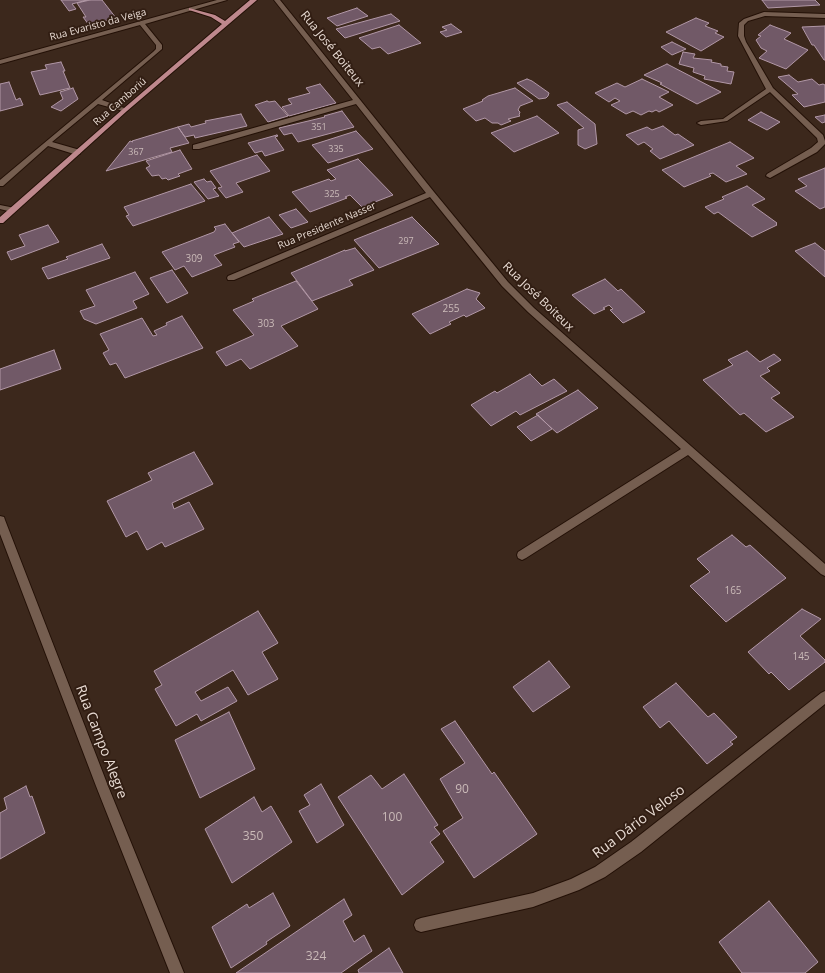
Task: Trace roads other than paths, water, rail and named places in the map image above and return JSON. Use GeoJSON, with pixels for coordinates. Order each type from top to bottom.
{"type":"FeatureCollection","features":[{"type":"Feature","properties":{"kind":"main road","name":"Rua Camboriú"},"geometry":{"type":"LineString","coordinates":[[0,221],[125,110],[254,0]]}},
{"type":"Feature","properties":{"kind":"main road"},"geometry":{"type":"LineString","coordinates":[[191,9],[213,16],[225,24]]}},
{"type":"Feature","properties":{"kind":"street","name":"Rua Evaristo da Veiga"},"geometry":{"type":"LineString","coordinates":[[0,62],[224,0]]}},
{"type":"Feature","properties":{"kind":"street","name":"Rua José Boiteux"},"geometry":{"type":"LineString","coordinates":[[277,0],[431,194],[505,284],[531,310],[825,571]]}},
{"type":"Feature","properties":{"kind":"street"},"geometry":{"type":"LineString","coordinates":[[770,176],[814,150],[822,142],[820,137],[770,90],[743,42],[741,36],[741,24],[746,20],[764,14],[825,16]]}},
{"type":"Feature","properties":{"kind":"street"},"geometry":{"type":"LineString","coordinates":[[0,184],[46,143],[159,49],[157,42],[141,23]]}},
{"type":"Feature","properties":{"kind":"street"},"geometry":{"type":"LineString","coordinates":[[701,123],[724,120],[770,90]]}},
{"type":"Feature","properties":{"kind":"street"},"geometry":{"type":"LineString","coordinates":[[196,147],[358,101]]}},
{"type":"Feature","properties":{"kind":"street"},"geometry":{"type":"LineString","coordinates":[[97,102],[125,110]]}},
{"type":"Feature","properties":{"kind":"street"},"geometry":{"type":"LineString","coordinates":[[46,143],[77,152]]}},
{"type":"Feature","properties":{"kind":"street","name":"Rua Presidente Nasser"},"geometry":{"type":"LineString","coordinates":[[232,278],[431,194]]}},
{"type":"Feature","properties":{"kind":"street"},"geometry":{"type":"LineString","coordinates":[[0,207],[12,210]]}},
{"type":"Feature","properties":{"kind":"street"},"geometry":{"type":"LineString","coordinates":[[522,555],[688,450]]}},
{"type":"Feature","properties":{"kind":"street","name":"Rua Campo Alegre"},"geometry":{"type":"LineString","coordinates":[[0,520],[102,786],[177,973]]}},
{"type":"Feature","properties":{"kind":"street","name":"Rua Dário Veloso"},"geometry":{"type":"LineString","coordinates":[[421,925],[533,900],[574,885],[600,872],[636,847],[825,697]]}}]}
